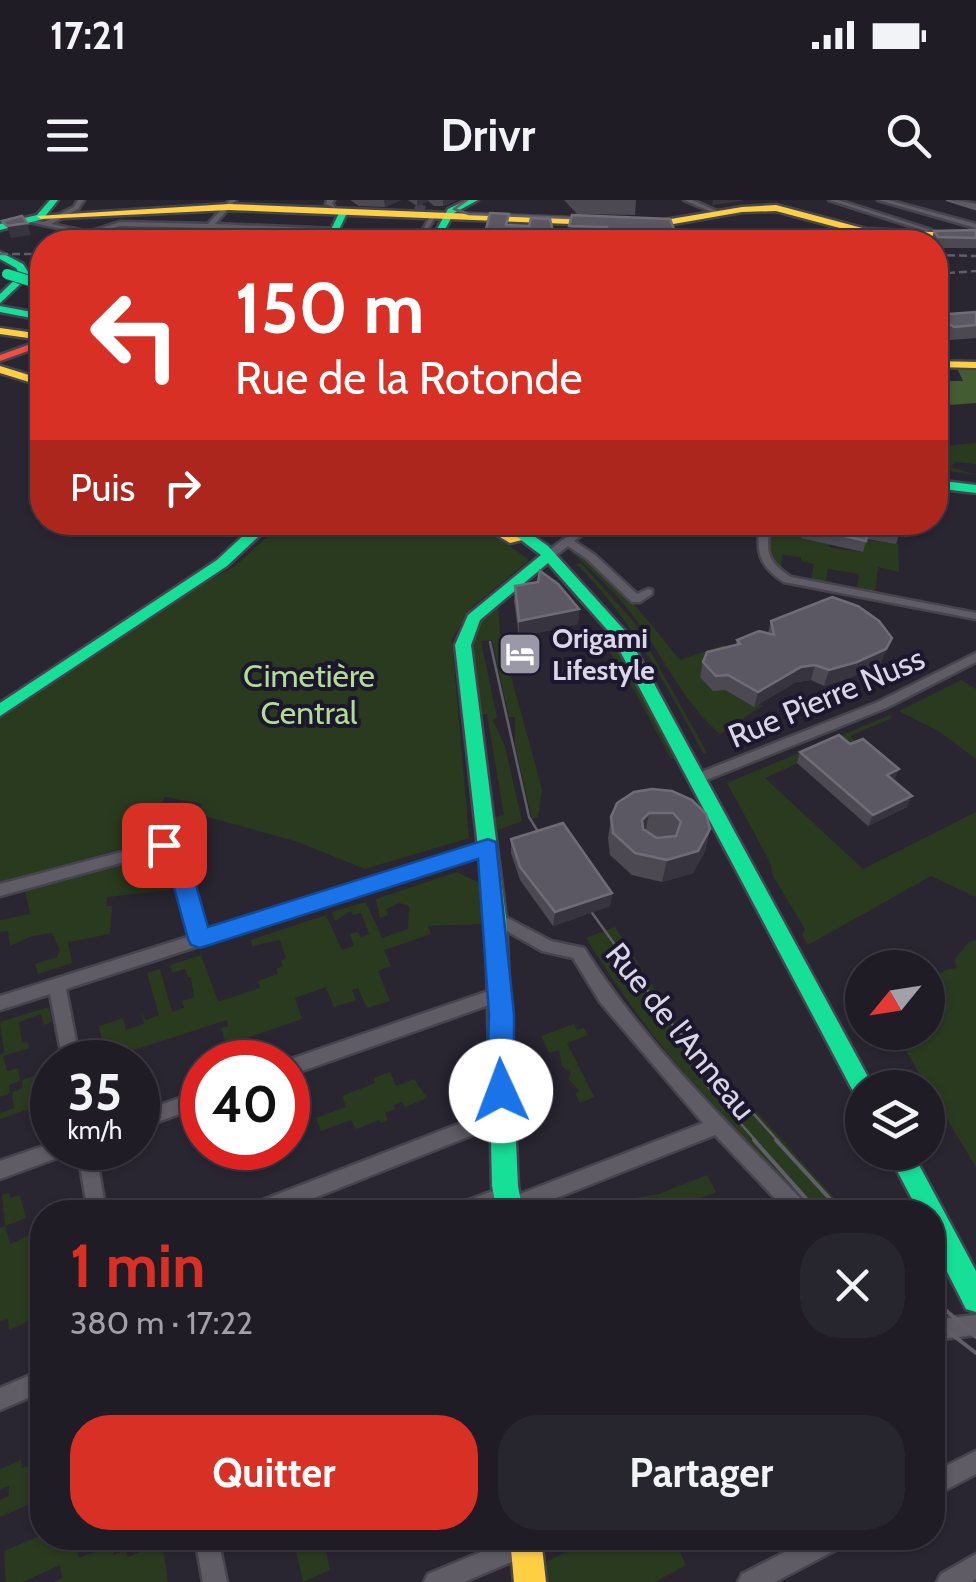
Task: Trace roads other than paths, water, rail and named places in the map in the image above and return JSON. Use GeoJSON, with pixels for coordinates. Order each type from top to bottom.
{"type":"FeatureCollection","features":[{"type":"Feature","properties":{"kind":"main road"},"geometry":{"type":"LineString","coordinates":[[433,223],[474,200]]}},
{"type":"Feature","properties":{"kind":"main road"},"geometry":{"type":"LineString","coordinates":[[0,227],[56,209],[223,205],[332,229],[799,210],[859,230]]}},
{"type":"Feature","properties":{"kind":"main road"},"geometry":{"type":"LineString","coordinates":[[948,232],[976,232]]}},
{"type":"Feature","properties":{"kind":"main road"},"geometry":{"type":"LineString","coordinates":[[3,292],[30,281]]}},
{"type":"Feature","properties":{"kind":"main road"},"geometry":{"type":"LineString","coordinates":[[3,292],[30,307]]}},
{"type":"Feature","properties":{"kind":"main road"},"geometry":{"type":"LineString","coordinates":[[3,292],[30,325]]}},
{"type":"Feature","properties":{"kind":"main road"},"geometry":{"type":"LineString","coordinates":[[4,358],[30,345]]}},
{"type":"Feature","properties":{"kind":"main road"},"geometry":{"type":"LineString","coordinates":[[4,358],[30,355]]}},
{"type":"Feature","properties":{"kind":"main road"},"geometry":{"type":"LineString","coordinates":[[4,358],[30,378]]}},
{"type":"Feature","properties":{"kind":"main road"},"geometry":{"type":"LineString","coordinates":[[948,364],[976,365]]}},
{"type":"Feature","properties":{"kind":"main road"},"geometry":{"type":"LineString","coordinates":[[0,377],[30,384]]}},
{"type":"Feature","properties":{"kind":"main road"},"geometry":{"type":"LineString","coordinates":[[948,482],[976,486]]}},
{"type":"Feature","properties":{"kind":"main road"},"geometry":{"type":"LineString","coordinates":[[0,698],[215,555],[237,535]]}},
{"type":"Feature","properties":{"kind":"main road"},"geometry":{"type":"LineString","coordinates":[[0,711],[222,562],[252,535]]}},
{"type":"Feature","properties":{"kind":"main road"},"geometry":{"type":"LineString","coordinates":[[506,535],[547,557]]}},
{"type":"Feature","properties":{"kind":"main road"},"geometry":{"type":"LineString","coordinates":[[524,535],[579,586],[618,632],[853,1070]]}},
{"type":"Feature","properties":{"kind":"main road"},"geometry":{"type":"LineString","coordinates":[[508,1200],[496,918],[474,754],[464,633],[480,611],[547,557]]}},
{"type":"Feature","properties":{"kind":"main road"},"geometry":{"type":"LineString","coordinates":[[909,1170],[925,1200]]}},
{"type":"Feature","properties":{"kind":"main road"},"geometry":{"type":"LineString","coordinates":[[945,1238],[976,1299]]}},
{"type":"Feature","properties":{"kind":"main road"},"geometry":{"type":"LineString","coordinates":[[526,1550],[527,1580]]}},
{"type":"Feature","properties":{"kind":"street"},"geometry":{"type":"LineString","coordinates":[[832,200],[926,230]]}},
{"type":"Feature","properties":{"kind":"street"},"geometry":{"type":"LineString","coordinates":[[881,200],[976,232]]}},
{"type":"Feature","properties":{"kind":"street"},"geometry":{"type":"LineString","coordinates":[[958,200],[976,206]]}},
{"type":"Feature","properties":{"kind":"street"},"geometry":{"type":"LineString","coordinates":[[99,230],[223,205]]}},
{"type":"Feature","properties":{"kind":"street"},"geometry":{"type":"LineString","coordinates":[[205,230],[223,205]]}},
{"type":"Feature","properties":{"kind":"street"},"geometry":{"type":"LineString","coordinates":[[56,209],[83,230]]}},
{"type":"Feature","properties":{"kind":"street"},"geometry":{"type":"LineString","coordinates":[[547,557],[575,535]]}},
{"type":"Feature","properties":{"kind":"street"},"geometry":{"type":"LineString","coordinates":[[764,535],[760,555],[764,564],[788,580],[976,616]]}},
{"type":"Feature","properties":{"kind":"street"},"geometry":{"type":"LineString","coordinates":[[567,541],[602,566],[636,600],[648,592]]}},
{"type":"Feature","properties":{"kind":"street","name":"Rue Pierre Nuss"},"geometry":{"type":"LineString","coordinates":[[699,778],[882,705],[975,658]]}},
{"type":"Feature","properties":{"kind":"street"},"geometry":{"type":"LineString","coordinates":[[0,890],[166,845],[176,854],[200,939]]}},
{"type":"Feature","properties":{"kind":"street"},"geometry":{"type":"LineString","coordinates":[[0,1004],[488,847]]}},
{"type":"Feature","properties":{"kind":"street","name":"Rue de l'Anneau"},"geometry":{"type":"LineString","coordinates":[[496,918],[548,947],[578,953],[606,997],[717,1126],[788,1200]]}},
{"type":"Feature","properties":{"kind":"street"},"geometry":{"type":"LineString","coordinates":[[57,985],[67,1040]]}},
{"type":"Feature","properties":{"kind":"street"},"geometry":{"type":"LineString","coordinates":[[310,1060],[500,994]]}},
{"type":"Feature","properties":{"kind":"street"},"geometry":{"type":"LineString","coordinates":[[287,1200],[502,1114]]}},
{"type":"Feature","properties":{"kind":"street"},"geometry":{"type":"LineString","coordinates":[[521,1200],[717,1126]]}},
{"type":"Feature","properties":{"kind":"street"},"geometry":{"type":"LineString","coordinates":[[0,1170],[30,1159]]}},
{"type":"Feature","properties":{"kind":"street"},"geometry":{"type":"LineString","coordinates":[[90,1170],[95,1200]]}},
{"type":"Feature","properties":{"kind":"street"},"geometry":{"type":"LineString","coordinates":[[945,1329],[976,1325]]}},
{"type":"Feature","properties":{"kind":"street"},"geometry":{"type":"LineString","coordinates":[[0,1399],[30,1387]]}},
{"type":"Feature","properties":{"kind":"street"},"geometry":{"type":"LineString","coordinates":[[945,1479],[976,1462]]}},
{"type":"Feature","properties":{"kind":"street"},"geometry":{"type":"LineString","coordinates":[[209,1550],[215,1582]]}},
{"type":"Feature","properties":{"kind":"street"},"geometry":{"type":"LineString","coordinates":[[436,1582],[506,1550]]}},
{"type":"Feature","properties":{"kind":"street"},"geometry":{"type":"LineString","coordinates":[[750,1582],[812,1550]]}},
{"type":"Feature","properties":{"kind":"street"},"geometry":{"type":"LineString","coordinates":[[949,1582],[976,1566]]}},
{"type":"Feature","properties":{"kind":"tunnel"},"geometry":{"type":"LineString","coordinates":[[415,207],[437,217],[438,223]]}},
{"type":"Feature","properties":{"kind":"tram line"},"geometry":{"type":"LineString","coordinates":[[467,200],[454,209],[469,214],[596,219]]}},
{"type":"Feature","properties":{"kind":"tram line"},"geometry":{"type":"LineString","coordinates":[[947,200],[976,209]]}},
{"type":"Feature","properties":{"kind":"tram line"},"geometry":{"type":"LineString","coordinates":[[646,221],[671,226],[673,230]]}},
{"type":"Feature","properties":{"kind":"tram line"},"geometry":{"type":"LineString","coordinates":[[490,642],[529,817],[553,856]]}},
{"type":"Feature","properties":{"kind":"tram line"},"geometry":{"type":"LineString","coordinates":[[575,889],[671,1023],[779,1142]]}},
{"type":"Feature","properties":{"kind":"tram line"},"geometry":{"type":"LineString","coordinates":[[703,1081],[757,1142]]}},
{"type":"Feature","properties":{"kind":"tram line"},"geometry":{"type":"LineString","coordinates":[[754,1140],[807,1200]]}},
{"type":"Feature","properties":{"kind":"tram line"},"geometry":{"type":"LineString","coordinates":[[776,1140],[831,1200]]}},
{"type":"Feature","properties":{"kind":"tram line"},"geometry":{"type":"LineString","coordinates":[[945,1310],[976,1337]]}},
{"type":"Feature","properties":{"kind":"tram line"},"geometry":{"type":"LineString","coordinates":[[945,1329],[976,1353]]}},
{"type":"Feature","properties":{"kind":"railway"},"geometry":{"type":"LineString","coordinates":[[0,254],[30,254]]}},
{"type":"Feature","properties":{"kind":"railway"},"geometry":{"type":"LineString","coordinates":[[948,255],[976,256]]}},
{"type":"Feature","properties":{"kind":"railway"},"geometry":{"type":"LineString","coordinates":[[948,273],[976,271]]}},
{"type":"Feature","properties":{"kind":"place","name":"Origami Lifestyle"},"geometry":{"type":"Point","coordinates":[520,654]}},
{"type":"Feature","properties":{"kind":"park label","name":"Cimetière Central"},"geometry":{"type":"Point","coordinates":[309,694]}}]}
